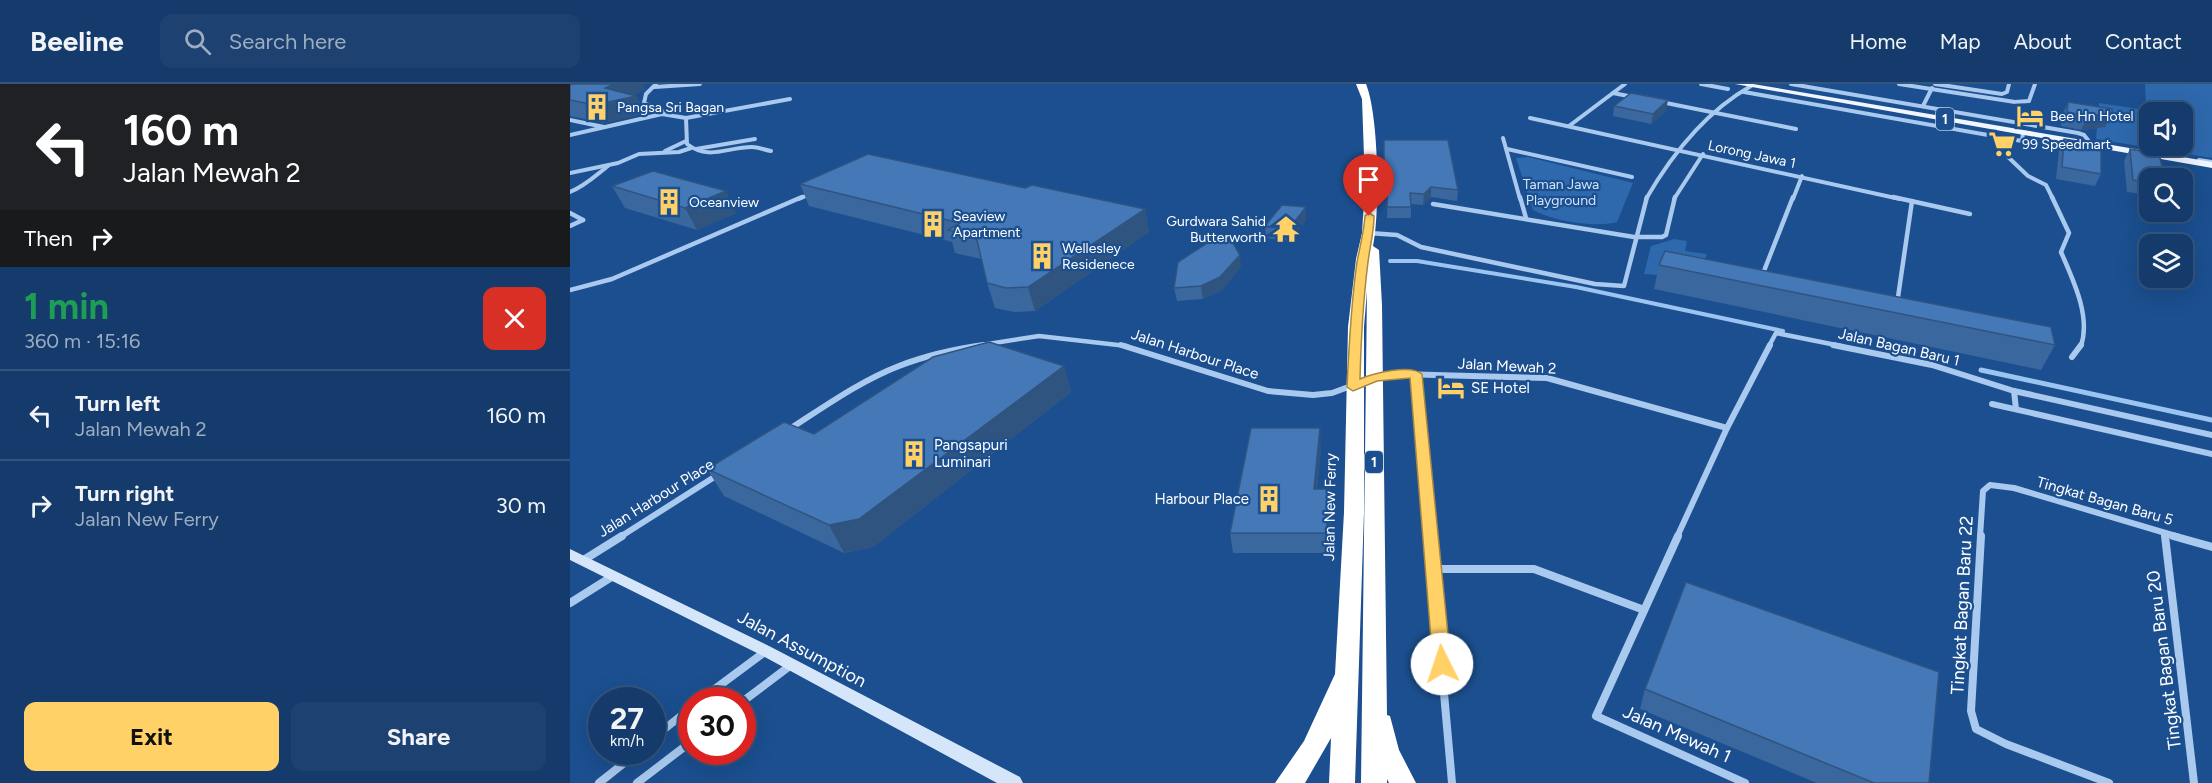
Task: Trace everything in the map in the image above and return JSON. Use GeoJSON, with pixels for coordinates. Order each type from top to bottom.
{"type":"FeatureCollection","features":[{"type":"Feature","properties":{"kind":"highway","name":"Jalan New Ferry"},"geometry":{"type":"LineString","coordinates":[[1361,84],[1367,99],[1371,166],[1369,233],[1363,259],[1353,387],[1373,690],[1374,783]]}},
{"type":"Feature","properties":{"kind":"highway","name":"Jalan New Ferry"},"geometry":{"type":"LineString","coordinates":[[1367,99],[1373,84]]}},
{"type":"Feature","properties":{"kind":"highway","name":"Jalan New Ferry"},"geometry":{"type":"LineString","coordinates":[[1342,783],[1346,675],[1364,546],[1373,378],[1374,258],[1369,233]]}},
{"type":"Feature","properties":{"kind":"highway"},"geometry":{"type":"LineString","coordinates":[[1288,783],[1298,775],[1309,757],[1346,675]]}},
{"type":"Feature","properties":{"kind":"highway"},"geometry":{"type":"LineString","coordinates":[[1373,690],[1388,752],[1403,783]]}},
{"type":"Feature","properties":{"kind":"main road","name":"1"},"geometry":{"type":"LineString","coordinates":[[1745,87],[2169,158],[2212,163]]}},
{"type":"Feature","properties":{"kind":"street"},"geometry":{"type":"LineString","coordinates":[[662,114],[665,112],[663,110],[644,103],[646,94],[655,86],[700,84]]}},
{"type":"Feature","properties":{"kind":"street"},"geometry":{"type":"LineString","coordinates":[[1569,126],[1625,84]]}},
{"type":"Feature","properties":{"kind":"street"},"geometry":{"type":"LineString","coordinates":[[1701,84],[1728,88],[1733,84]]}},
{"type":"Feature","properties":{"kind":"street"},"geometry":{"type":"LineString","coordinates":[[1791,84],[2078,133],[2085,135],[2091,144]]}},
{"type":"Feature","properties":{"kind":"street"},"geometry":{"type":"LineString","coordinates":[[1899,84],[2015,102],[2029,101],[2035,84]]}},
{"type":"Feature","properties":{"kind":"street"},"geometry":{"type":"LineString","coordinates":[[1923,106],[1935,84],[2002,94],[2007,92],[2009,84]]}},
{"type":"Feature","properties":{"kind":"street"},"geometry":{"type":"LineString","coordinates":[[1369,233],[1397,235],[1420,247],[1595,284],[1623,286],[1645,200],[1677,148],[1730,98],[1745,87]]}},
{"type":"Feature","properties":{"kind":"street"},"geometry":{"type":"LineString","coordinates":[[1728,88],[1730,98]]}},
{"type":"Feature","properties":{"kind":"street"},"geometry":{"type":"LineString","coordinates":[[1613,93],[1636,98]]}},
{"type":"Feature","properties":{"kind":"street"},"geometry":{"type":"LineString","coordinates":[[570,135],[662,114],[686,118],[790,99]]}},
{"type":"Feature","properties":{"kind":"street"},"geometry":{"type":"LineString","coordinates":[[1658,102],[1796,129]]}},
{"type":"Feature","properties":{"kind":"street"},"geometry":{"type":"LineString","coordinates":[[686,118],[686,141],[693,149],[708,154],[756,147],[771,152]]}},
{"type":"Feature","properties":{"kind":"street","name":"Lorong Jawa 1"},"geometry":{"type":"LineString","coordinates":[[1530,118],[1677,148],[1970,214]]}},
{"type":"Feature","properties":{"kind":"street"},"geometry":{"type":"LineString","coordinates":[[570,120],[607,128]]}},
{"type":"Feature","properties":{"kind":"street"},"geometry":{"type":"LineString","coordinates":[[1503,138],[1526,218]]}},
{"type":"Feature","properties":{"kind":"street"},"geometry":{"type":"LineString","coordinates":[[570,173],[609,166],[639,154],[679,152],[755,139]]}},
{"type":"Feature","properties":{"kind":"street"},"geometry":{"type":"LineString","coordinates":[[664,151],[686,141]]}},
{"type":"Feature","properties":{"kind":"street"},"geometry":{"type":"LineString","coordinates":[[1506,149],[1632,177]]}},
{"type":"Feature","properties":{"kind":"street"},"geometry":{"type":"LineString","coordinates":[[1433,204],[1634,237],[1666,235],[1673,201],[1703,154]]}},
{"type":"Feature","properties":{"kind":"street"},"geometry":{"type":"LineString","coordinates":[[2007,156],[2028,176],[2046,185],[2069,233],[2061,252],[2074,281],[2084,321],[2082,345],[2072,357]]}},
{"type":"Feature","properties":{"kind":"street"},"geometry":{"type":"LineString","coordinates":[[570,192],[585,186],[590,179],[609,166]]}},
{"type":"Feature","properties":{"kind":"street"},"geometry":{"type":"LineString","coordinates":[[1758,286],[1802,176]]}},
{"type":"Feature","properties":{"kind":"street"},"geometry":{"type":"LineString","coordinates":[[570,290],[612,279],[812,193]]}},
{"type":"Feature","properties":{"kind":"street"},"geometry":{"type":"LineString","coordinates":[[1899,310],[1897,307],[1912,201]]}},
{"type":"Feature","properties":{"kind":"street"},"geometry":{"type":"LineString","coordinates":[[570,213],[583,220],[570,226]]}},
{"type":"Feature","properties":{"kind":"street","name":"Jalan Bagan Baru 1"},"geometry":{"type":"LineString","coordinates":[[1726,428],[1776,333],[1932,365],[2014,391],[2212,435]]}},
{"type":"Feature","properties":{"kind":"street","name":"Jalan Harbour Place"},"geometry":{"type":"LineString","coordinates":[[780,435],[847,392],[898,366],[945,351],[1039,336],[1123,345],[1268,392],[1313,395],[1353,387]]}},
{"type":"Feature","properties":{"kind":"street","name":"Jalan Mewah 2"},"geometry":{"type":"LineString","coordinates":[[1353,387],[1373,378],[1399,374],[1547,378],[1726,428]]}},
{"type":"Feature","properties":{"kind":"street"},"geometry":{"type":"LineString","coordinates":[[1416,374],[1452,783]]}},
{"type":"Feature","properties":{"kind":"street"},"geometry":{"type":"LineString","coordinates":[[2014,391],[2016,409]]}},
{"type":"Feature","properties":{"kind":"street"},"geometry":{"type":"LineString","coordinates":[[1992,404],[2212,454]]}},
{"type":"Feature","properties":{"kind":"street"},"geometry":{"type":"LineString","coordinates":[[1434,569],[1534,569],[1644,610],[1726,428]]}},
{"type":"Feature","properties":{"kind":"street","name":"Jalan Harbour Place"},"geometry":{"type":"LineString","coordinates":[[576,557],[722,473]]}},
{"type":"Feature","properties":{"kind":"street","name":"Tingkat Bagan Baru 5"},"geometry":{"type":"LineString","coordinates":[[1990,484],[2014,488],[2212,547]]}},
{"type":"Feature","properties":{"kind":"street","name":"Tingkat Bagan Baru 22"},"geometry":{"type":"LineString","coordinates":[[1990,484],[1983,491],[1971,700],[1971,711],[1976,729],[2006,744],[2109,783]]}},
{"type":"Feature","properties":{"kind":"street","name":"Tingkat Bagan Baru 20"},"geometry":{"type":"LineString","coordinates":[[2165,533],[2194,783]]}},
{"type":"Feature","properties":{"kind":"street","name":"Jalan Assumption"},"geometry":{"type":"LineString","coordinates":[[576,557],[766,651],[1014,783]]}},
{"type":"Feature","properties":{"kind":"street"},"geometry":{"type":"LineString","coordinates":[[570,603],[614,576]]}},
{"type":"Feature","properties":{"kind":"street","name":"Jalan Mewah 1"},"geometry":{"type":"LineString","coordinates":[[1644,610],[1596,716],[1745,783]]}},
{"type":"Feature","properties":{"kind":"street"},"geometry":{"type":"LineString","coordinates":[[718,687],[766,651]]}},
{"type":"Feature","properties":{"kind":"street"},"geometry":{"type":"LineString","coordinates":[[756,691],[791,664]]}},
{"type":"Feature","properties":{"kind":"street"},"geometry":{"type":"LineString","coordinates":[[666,728],[678,718]]}},
{"type":"Feature","properties":{"kind":"street"},"geometry":{"type":"LineString","coordinates":[[637,783],[678,752]]}},
{"type":"Feature","properties":{"kind":"street"},"geometry":{"type":"LineString","coordinates":[[599,783],[622,765]]}},
{"type":"Feature","properties":{"kind":"green space"},"geometry":{"type":"Polygon","coordinates":[[[2145,84],[2212,84],[2212,158],[2193,155],[2193,102],[2146,102],[2145,84]]]}},
{"type":"Feature","properties":{"kind":"green space"},"geometry":{"type":"Polygon","coordinates":[[[2099,103],[2139,109],[2139,146],[2096,139],[2099,103]]]}},
{"type":"Feature","properties":{"kind":"green space","name":"Taman Jawa Playground"},"geometry":{"type":"Polygon","coordinates":[[[1528,157],[1633,183],[1617,222],[1597,224],[1574,222],[1533,210],[1516,158],[1528,157]]]}},
{"type":"Feature","properties":{"kind":"green space"},"geometry":{"type":"Polygon","coordinates":[[[1674,239],[1687,241],[1685,251],[1707,254],[1697,278],[1644,274],[1651,246],[1674,239]]]}},
{"type":"Feature","properties":{"kind":"building"},"geometry":{"type":"Polygon","coordinates":[[[614,84],[605,88],[636,96],[595,105],[570,100],[570,85],[614,84]]]}},
{"type":"Feature","properties":{"kind":"building"},"geometry":{"type":"Polygon","coordinates":[[[1631,93],[1668,100],[1653,114],[1614,106],[1631,93]]]}},
{"type":"Feature","properties":{"kind":"building"},"geometry":{"type":"Polygon","coordinates":[[[2068,102],[2112,109],[2112,113],[2088,116],[2067,112],[2068,102]]]}},
{"type":"Feature","properties":{"kind":"building"},"geometry":{"type":"Polygon","coordinates":[[[2064,139],[2101,145],[2101,174],[2062,167],[2064,139]]]}},
{"type":"Feature","properties":{"kind":"building"},"geometry":{"type":"Polygon","coordinates":[[[1384,140],[1448,140],[1458,190],[1431,187],[1424,194],[1410,193],[1411,207],[1387,207],[1388,171],[1384,171],[1384,140]]]}},
{"type":"Feature","properties":{"kind":"building"},"geometry":{"type":"Polygon","coordinates":[[[2130,149],[2139,151],[2139,156],[2160,156],[2162,168],[2139,168],[2139,181],[2133,180],[2130,149]]]}},
{"type":"Feature","properties":{"kind":"building"},"geometry":{"type":"Polygon","coordinates":[[[868,154],[1025,188],[1032,185],[1145,209],[1028,287],[1006,288],[987,283],[976,236],[948,230],[960,223],[800,184],[868,154]]]}},
{"type":"Feature","properties":{"kind":"building"},"geometry":{"type":"Polygon","coordinates":[[[653,171],[726,191],[685,208],[612,186],[653,171]]]}},
{"type":"Feature","properties":{"kind":"building"},"geometry":{"type":"Polygon","coordinates":[[[1282,205],[1306,207],[1289,229],[1265,226],[1282,205]]]}},
{"type":"Feature","properties":{"kind":"building"},"geometry":{"type":"Polygon","coordinates":[[[1215,238],[1233,243],[1240,255],[1220,277],[1201,286],[1174,288],[1178,262],[1215,238]]]}},
{"type":"Feature","properties":{"kind":"building"},"geometry":{"type":"Polygon","coordinates":[[[1665,251],[2051,327],[2055,345],[1659,265],[1665,251]]]}},
{"type":"Feature","properties":{"kind":"building","name":"Pangsapuri Luminari"},"geometry":{"type":"Polygon","coordinates":[[[989,342],[1064,366],[859,519],[829,525],[707,469],[784,422],[814,434],[933,357],[989,342]]]}},
{"type":"Feature","properties":{"kind":"building","name":"Harbour Place"},"geometry":{"type":"Polygon","coordinates":[[[1251,428],[1320,428],[1314,489],[1330,489],[1326,533],[1230,533],[1251,428]]]}},
{"type":"Feature","properties":{"kind":"building"},"geometry":{"type":"Polygon","coordinates":[[[1686,582],[1939,672],[1929,783],[1874,783],[1645,689],[1686,582]]]}},
{"type":"Feature","properties":{"kind":"waterway"},"geometry":{"type":"LineString","coordinates":[[1390,261],[1417,261],[1576,287],[1783,331]]}},
{"type":"Feature","properties":{"kind":"waterway"},"geometry":{"type":"LineString","coordinates":[[1981,370],[2212,420]]}},
{"type":"Feature","properties":{"kind":"place","name":"Pangsa Sri Bagan"},"geometry":{"type":"Point","coordinates":[597,107]}},
{"type":"Feature","properties":{"kind":"place","name":"Bee Hn Hotel"},"geometry":{"type":"Point","coordinates":[2030,116]}},
{"type":"Feature","properties":{"kind":"place","name":"99 Speedmart"},"geometry":{"type":"Point","coordinates":[2002,144]}},
{"type":"Feature","properties":{"kind":"place","name":"Oceanview"},"geometry":{"type":"Point","coordinates":[669,202]}},
{"type":"Feature","properties":{"kind":"place","name":"Seaview Apartment"},"geometry":{"type":"Point","coordinates":[933,224]}},
{"type":"Feature","properties":{"kind":"place","name":"Gurdwara Sahid Butterworth"},"geometry":{"type":"Point","coordinates":[1286,229]}},
{"type":"Feature","properties":{"kind":"place","name":"Wellesley Residenece"},"geometry":{"type":"Point","coordinates":[1042,256]}},
{"type":"Feature","properties":{"kind":"place","name":"SE Hotel"},"geometry":{"type":"Point","coordinates":[1451,388]}},
{"type":"Feature","properties":{"kind":"place","name":"Pangsapuri Luminari"},"geometry":{"type":"Point","coordinates":[914,454]}},
{"type":"Feature","properties":{"kind":"place","name":"Harbour Place"},"geometry":{"type":"Point","coordinates":[1269,499]}},
{"type":"Feature","properties":{"kind":"route"},"geometry":{"type":"LineString","coordinates":[[1369,216],[1369,233],[1363,259],[1356,327],[1353,387],[1373,378],[1416,374],[1442,664]]}}]}
